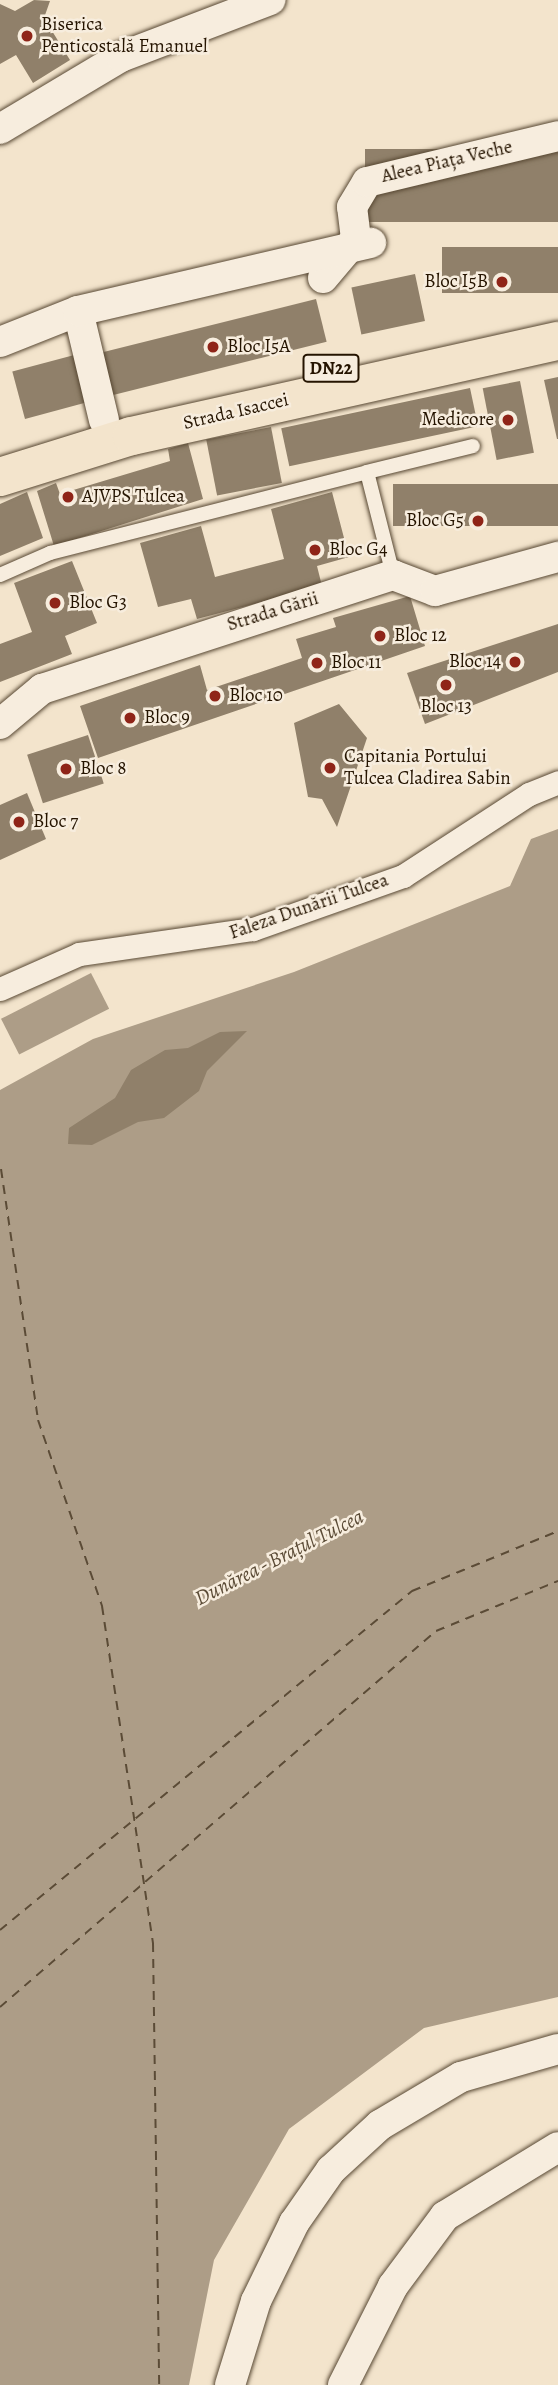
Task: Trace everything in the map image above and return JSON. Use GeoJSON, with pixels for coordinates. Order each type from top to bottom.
{"type":"FeatureCollection","features":[{"type":"Feature","properties":{"kind":"main road","name":"Strada Isaccei"},"geometry":{"type":"LineString","coordinates":[[0,452],[104,420],[558,319]]}},
{"type":"Feature","properties":{"kind":"main road","name":"Strada Isaccei"},"geometry":{"type":"LineString","coordinates":[[0,477],[132,436],[558,341]]}},
{"type":"Feature","properties":{"kind":"street"},"geometry":{"type":"LineString","coordinates":[[0,129],[121,57],[270,0]]}},
{"type":"Feature","properties":{"kind":"street","name":"Aleea Piața Veche"},"geometry":{"type":"LineString","coordinates":[[360,246],[355,194],[366,182],[558,136]]}},
{"type":"Feature","properties":{"kind":"street"},"geometry":{"type":"LineString","coordinates":[[323,278],[360,246]]}},
{"type":"Feature","properties":{"kind":"street"},"geometry":{"type":"LineString","coordinates":[[0,342],[78,311],[360,246]]}},
{"type":"Feature","properties":{"kind":"street"},"geometry":{"type":"LineString","coordinates":[[78,311],[104,420]]}},
{"type":"Feature","properties":{"kind":"street"},"geometry":{"type":"LineString","coordinates":[[393,575],[435,591],[558,557]]}},
{"type":"Feature","properties":{"kind":"street","name":"Strada Gării"},"geometry":{"type":"LineString","coordinates":[[0,724],[42,689],[393,575]]}},
{"type":"Feature","properties":{"kind":"street","name":"Faleza Dunării Tulcea"},"geometry":{"type":"LineString","coordinates":[[0,989],[79,954],[253,929],[403,876],[558,782]]}},
{"type":"Feature","properties":{"kind":"street"},"geometry":{"type":"LineString","coordinates":[[230,2385],[256,2301],[294,2223],[331,2170],[380,2125],[461,2077],[558,2049]]}},
{"type":"Feature","properties":{"kind":"street"},"geometry":{"type":"LineString","coordinates":[[343,2385],[393,2286],[444,2216],[558,2147]]}},
{"type":"Feature","properties":{"kind":"lane"},"geometry":{"type":"LineString","coordinates":[[0,575],[62,550],[473,446]]}},
{"type":"Feature","properties":{"kind":"lane"},"geometry":{"type":"LineString","coordinates":[[367,472],[393,575]]}},
{"type":"Feature","properties":{"kind":"water","name":"Dunărea - Brațul Tulcea"},"geometry":{"type":"Polygon","coordinates":[[[558,829],[558,1997],[424,2028],[289,2129],[214,2260],[189,2385],[0,2385],[0,1090],[93,1039],[294,972],[510,886],[531,839],[558,829]]]}},
{"type":"Feature","properties":{"kind":"water"},"geometry":{"type":"Polygon","coordinates":[[[91,973],[109,1009],[19,1054],[1,1019],[91,973]]]}},
{"type":"Feature","properties":{"kind":"building","name":"Biserica Penticostală Emanuel"},"geometry":{"type":"Polygon","coordinates":[[[34,0],[50,1],[44,18],[70,60],[33,83],[16,55],[0,64],[0,4],[15,11],[34,0]]]}},
{"type":"Feature","properties":{"kind":"building"},"geometry":{"type":"Polygon","coordinates":[[[365,149],[558,149],[558,222],[365,222],[365,149]]]}},
{"type":"Feature","properties":{"kind":"building","name":"Bloc I5B"},"geometry":{"type":"Polygon","coordinates":[[[442,247],[558,247],[558,293],[442,293],[442,247]]]}},
{"type":"Feature","properties":{"kind":"building"},"geometry":{"type":"Polygon","coordinates":[[[415,274],[425,321],[361,334],[351,288],[415,274]]]}},
{"type":"Feature","properties":{"kind":"building","name":"Bloc I5A"},"geometry":{"type":"Polygon","coordinates":[[[316,299],[327,342],[110,396],[100,353],[316,299]]]}},
{"type":"Feature","properties":{"kind":"building"},"geometry":{"type":"Polygon","coordinates":[[[78,354],[91,401],[25,419],[12,372],[78,354]]]}},
{"type":"Feature","properties":{"kind":"building"},"geometry":{"type":"Polygon","coordinates":[[[558,377],[558,439],[557,439],[544,380],[558,377]]]}},
{"type":"Feature","properties":{"kind":"building","name":"Medicore"},"geometry":{"type":"Polygon","coordinates":[[[520,381],[534,453],[497,460],[483,388],[520,381]]]}},
{"type":"Feature","properties":{"kind":"building"},"geometry":{"type":"Polygon","coordinates":[[[470,388],[478,426],[289,466],[281,428],[470,388]]]}},
{"type":"Feature","properties":{"kind":"building"},"geometry":{"type":"Polygon","coordinates":[[[271,427],[282,483],[217,496],[206,440],[271,427]]]}},
{"type":"Feature","properties":{"kind":"building"},"geometry":{"type":"Polygon","coordinates":[[[188,443],[203,499],[54,546],[37,491],[56,483],[60,494],[170,461],[168,449],[188,443]]]}},
{"type":"Feature","properties":{"kind":"building","name":"Bloc G5"},"geometry":{"type":"Polygon","coordinates":[[[393,484],[558,484],[558,526],[393,526],[393,484]]]}},
{"type":"Feature","properties":{"kind":"building"},"geometry":{"type":"Polygon","coordinates":[[[27,492],[43,538],[0,556],[0,504],[27,492]]]}},
{"type":"Feature","properties":{"kind":"building","name":"Bloc G4"},"geometry":{"type":"Polygon","coordinates":[[[332,492],[349,557],[317,566],[322,586],[197,619],[191,599],[158,607],[140,543],[201,526],[215,577],[284,559],[271,509],[332,492]]]}},
{"type":"Feature","properties":{"kind":"building","name":"Bloc G3"},"geometry":{"type":"Polygon","coordinates":[[[72,561],[97,623],[65,636],[72,654],[0,682],[0,644],[32,632],[14,583],[72,561]]]}},
{"type":"Feature","properties":{"kind":"building"},"geometry":{"type":"Polygon","coordinates":[[[410,596],[425,646],[98,758],[80,706],[200,665],[207,690],[302,658],[296,639],[336,627],[333,618],[410,596]]]}},
{"type":"Feature","properties":{"kind":"building"},"geometry":{"type":"Polygon","coordinates":[[[558,624],[558,672],[425,724],[407,673],[558,624]]]}},
{"type":"Feature","properties":{"kind":"building","name":"Capitania Portului Tulcea Cladirea Sabin"},"geometry":{"type":"Polygon","coordinates":[[[339,704],[367,738],[337,827],[322,799],[308,797],[294,723],[339,704]]]}},
{"type":"Feature","properties":{"kind":"building","name":"Bloc 8"},"geometry":{"type":"Polygon","coordinates":[[[88,735],[104,784],[43,803],[27,755],[88,735]]]}},
{"type":"Feature","properties":{"kind":"building","name":"Bloc 7"},"geometry":{"type":"Polygon","coordinates":[[[27,793],[46,839],[0,860],[0,805],[27,793]]]}},
{"type":"Feature","properties":{"kind":"building"},"geometry":{"type":"Polygon","coordinates":[[[247,1031],[207,1071],[199,1091],[164,1118],[138,1122],[92,1145],[68,1144],[69,1128],[115,1098],[131,1070],[165,1050],[188,1048],[220,1032],[247,1031]]]}},
{"type":"Feature","properties":{"kind":"ferry route"},"geometry":{"type":"LineString","coordinates":[[1,1169],[38,1420],[102,1606],[153,1943],[159,2385]]}},
{"type":"Feature","properties":{"kind":"ferry route"},"geometry":{"type":"LineString","coordinates":[[0,1930],[412,1591],[558,1531]]}},
{"type":"Feature","properties":{"kind":"ferry route"},"geometry":{"type":"LineString","coordinates":[[0,2007],[436,1631],[558,1581]]}},
{"type":"Feature","properties":{"kind":"place","name":"Biserica Penticostală Emanuel"},"geometry":{"type":"Point","coordinates":[27,36]}},
{"type":"Feature","properties":{"kind":"place","name":"Bloc I5B"},"geometry":{"type":"Point","coordinates":[502,282]}},
{"type":"Feature","properties":{"kind":"place","name":"Bloc I5A"},"geometry":{"type":"Point","coordinates":[213,347]}},
{"type":"Feature","properties":{"kind":"place","name":"Medicore"},"geometry":{"type":"Point","coordinates":[508,420]}},
{"type":"Feature","properties":{"kind":"place","name":"AJVPS Tulcea"},"geometry":{"type":"Point","coordinates":[68,497]}},
{"type":"Feature","properties":{"kind":"place","name":"Bloc G5"},"geometry":{"type":"Point","coordinates":[478,521]}},
{"type":"Feature","properties":{"kind":"place","name":"Bloc G4"},"geometry":{"type":"Point","coordinates":[315,550]}},
{"type":"Feature","properties":{"kind":"place","name":"Bloc G3"},"geometry":{"type":"Point","coordinates":[55,603]}},
{"type":"Feature","properties":{"kind":"place","name":"Bloc 12"},"geometry":{"type":"Point","coordinates":[380,636]}},
{"type":"Feature","properties":{"kind":"place","name":"Bloc 14"},"geometry":{"type":"Point","coordinates":[515,662]}},
{"type":"Feature","properties":{"kind":"place","name":"Bloc 11"},"geometry":{"type":"Point","coordinates":[317,663]}},
{"type":"Feature","properties":{"kind":"place","name":"Bloc 13"},"geometry":{"type":"Point","coordinates":[446,685]}},
{"type":"Feature","properties":{"kind":"place","name":"Bloc 10"},"geometry":{"type":"Point","coordinates":[215,696]}},
{"type":"Feature","properties":{"kind":"place","name":"Bloc 9"},"geometry":{"type":"Point","coordinates":[130,718]}},
{"type":"Feature","properties":{"kind":"place","name":"Capitania Portului Tulcea Cladirea Sabin"},"geometry":{"type":"Point","coordinates":[330,768]}},
{"type":"Feature","properties":{"kind":"place","name":"Bloc 8"},"geometry":{"type":"Point","coordinates":[66,769]}},
{"type":"Feature","properties":{"kind":"place","name":"Bloc 7"},"geometry":{"type":"Point","coordinates":[19,822]}}]}
